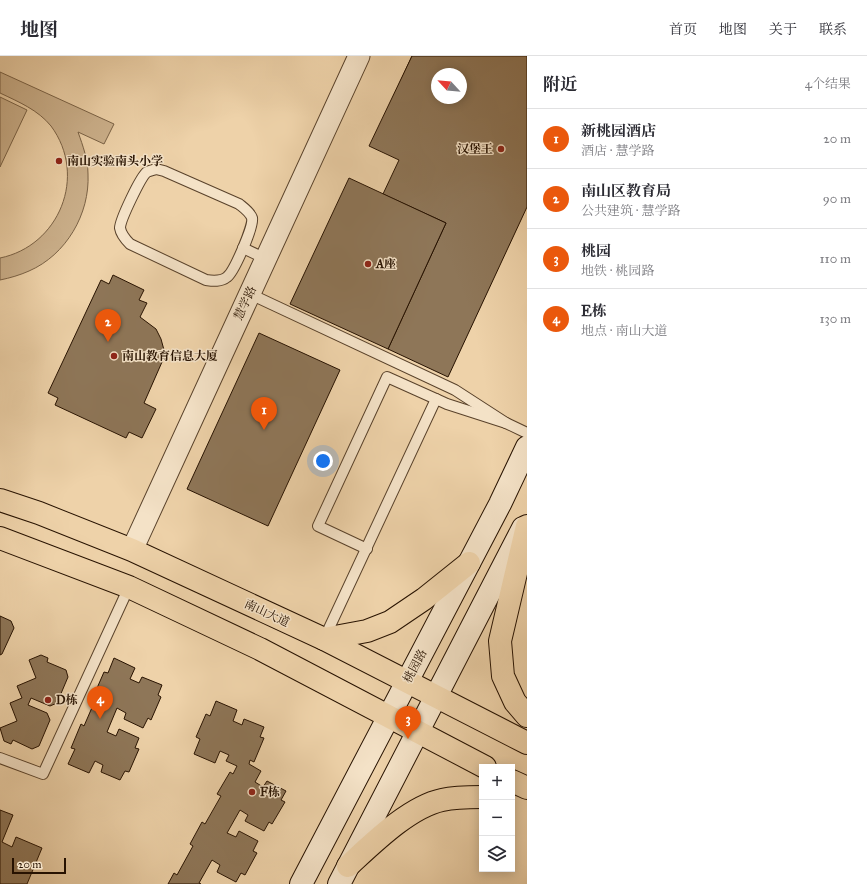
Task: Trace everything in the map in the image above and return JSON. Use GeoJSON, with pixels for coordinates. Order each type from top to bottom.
{"type":"FeatureCollection","features":[{"type":"Feature","properties":{"kind":"main road","name":"桃园路"},"geometry":{"type":"LineString","coordinates":[[301,884],[500,504],[527,447]]}},
{"type":"Feature","properties":{"kind":"main road","name":"南山大道"},"geometry":{"type":"LineString","coordinates":[[0,500],[39,513],[132,550],[324,639],[527,743]]}},
{"type":"Feature","properties":{"kind":"main road"},"geometry":{"type":"LineString","coordinates":[[343,875],[527,520]]}},
{"type":"Feature","properties":{"kind":"main road"},"geometry":{"type":"LineString","coordinates":[[527,526],[500,641],[503,676],[516,702],[527,716]]}},
{"type":"Feature","properties":{"kind":"main road"},"geometry":{"type":"LineString","coordinates":[[0,538],[129,588],[260,649],[479,764]]}},
{"type":"Feature","properties":{"kind":"main road"},"geometry":{"type":"LineString","coordinates":[[324,639],[366,631],[390,622],[424,599],[469,563]]}},
{"type":"Feature","properties":{"kind":"main road"},"geometry":{"type":"LineString","coordinates":[[515,782],[527,788]]}},
{"type":"Feature","properties":{"kind":"main road"},"geometry":{"type":"LineString","coordinates":[[343,875],[386,832],[416,811],[441,800],[479,797]]}},
{"type":"Feature","properties":{"kind":"main road"},"geometry":{"type":"LineString","coordinates":[[515,799],[527,801]]}},
{"type":"Feature","properties":{"kind":"street","name":"慧学路"},"geometry":{"type":"LineString","coordinates":[[132,550],[359,56]]}},
{"type":"Feature","properties":{"kind":"lane"},"geometry":{"type":"LineString","coordinates":[[156,169],[164,171],[226,198],[248,210],[252,217],[252,227],[243,248],[232,271],[226,278],[216,282],[206,280],[130,244],[123,236],[120,228],[140,179],[147,172],[156,169]]}},
{"type":"Feature","properties":{"kind":"lane"},"geometry":{"type":"LineString","coordinates":[[243,248],[266,259]]}},
{"type":"Feature","properties":{"kind":"lane"},"geometry":{"type":"LineString","coordinates":[[250,294],[456,390],[506,423]]}},
{"type":"Feature","properties":{"kind":"lane"},"geometry":{"type":"LineString","coordinates":[[367,549],[318,526],[387,377],[447,404],[506,423],[527,433]]}},
{"type":"Feature","properties":{"kind":"lane"},"geometry":{"type":"LineString","coordinates":[[324,639],[436,399]]}},
{"type":"Feature","properties":{"kind":"lane"},"geometry":{"type":"LineString","coordinates":[[0,758],[43,774],[129,588]]}},
{"type":"Feature","properties":{"kind":"shaded area"},"geometry":{"type":"Polygon","coordinates":[[[0,72],[114,124],[104,144],[78,132],[87,164],[88,189],[85,204],[73,232],[54,255],[42,264],[22,274],[0,280],[0,258],[21,251],[38,239],[52,224],[62,206],[67,187],[67,166],[62,146],[46,120],[28,107],[0,93],[0,72]]]}},
{"type":"Feature","properties":{"kind":"shaded area"},"geometry":{"type":"Polygon","coordinates":[[[0,97],[27,110],[0,167],[0,97]]]}},
{"type":"Feature","properties":{"kind":"building"},"geometry":{"type":"Polygon","coordinates":[[[412,56],[517,56],[475,144],[390,104],[412,56]]]}},
{"type":"Feature","properties":{"kind":"building"},"geometry":{"type":"Polygon","coordinates":[[[412,56],[527,56],[527,207],[448,377],[388,349],[446,223],[383,194],[399,160],[369,146],[412,56]]]}},
{"type":"Feature","properties":{"kind":"building","name":"A座"},"geometry":{"type":"Polygon","coordinates":[[[349,178],[446,223],[388,349],[290,304],[349,178]]]}},
{"type":"Feature","properties":{"kind":"building","name":"南山教育信息大厦"},"geometry":{"type":"Polygon","coordinates":[[[113,275],[144,290],[139,300],[147,303],[140,317],[156,329],[164,350],[162,362],[144,403],[156,409],[142,438],[129,432],[126,438],[55,405],[58,398],[48,393],[101,280],[109,284],[113,275]]]}},
{"type":"Feature","properties":{"kind":"building"},"geometry":{"type":"Polygon","coordinates":[[[259,333],[340,370],[268,526],[187,489],[259,333]]]}},
{"type":"Feature","properties":{"kind":"building"},"geometry":{"type":"Polygon","coordinates":[[[0,616],[11,621],[14,628],[2,654],[0,655],[0,616]]]}},
{"type":"Feature","properties":{"kind":"building","name":"D栋"},"geometry":{"type":"Polygon","coordinates":[[[41,655],[48,658],[47,662],[66,670],[68,677],[57,703],[50,706],[31,698],[28,705],[47,713],[50,720],[39,746],[32,749],[13,740],[11,744],[4,741],[0,728],[17,721],[10,703],[22,698],[17,686],[36,678],[29,660],[41,655]]]}},
{"type":"Feature","properties":{"kind":"building"},"geometry":{"type":"Polygon","coordinates":[[[114,658],[135,668],[130,679],[139,683],[142,677],[162,685],[158,695],[161,697],[151,720],[148,718],[143,728],[124,719],[126,713],[117,708],[107,732],[116,736],[119,729],[139,738],[135,748],[139,749],[129,772],[125,771],[120,780],[101,772],[103,765],[95,761],[89,773],[68,764],[75,749],[71,748],[81,724],[84,726],[97,696],[94,695],[104,672],[108,673],[114,658]]]}},
{"type":"Feature","properties":{"kind":"building","name":"F栋"},"geometry":{"type":"Polygon","coordinates":[[[216,701],[237,710],[233,721],[242,725],[244,719],[264,727],[260,737],[264,738],[254,762],[250,760],[249,764],[261,771],[255,782],[263,787],[267,781],[286,791],[281,800],[285,802],[272,824],[269,822],[264,831],[245,821],[248,815],[240,810],[227,833],[236,837],[239,831],[258,841],[253,851],[257,853],[245,875],[241,873],[236,882],[217,872],[220,865],[212,860],[199,883],[201,884],[168,884],[174,873],[177,875],[193,846],[190,844],[202,822],[205,824],[221,796],[217,794],[230,772],[233,774],[237,766],[226,761],[229,755],[220,751],[215,763],[194,754],[200,739],[196,737],[206,714],[210,716],[216,701]]]}},
{"type":"Feature","properties":{"kind":"building"},"geometry":{"type":"Polygon","coordinates":[[[0,810],[13,815],[2,842],[12,847],[16,837],[42,848],[27,884],[0,884],[0,810]]]}},
{"type":"Feature","properties":{"kind":"place","name":"汉堡王"},"geometry":{"type":"Point","coordinates":[501,149]}},
{"type":"Feature","properties":{"kind":"place","name":"南山实验南头小学"},"geometry":{"type":"Point","coordinates":[59,161]}},
{"type":"Feature","properties":{"kind":"place","name":"A座"},"geometry":{"type":"Point","coordinates":[368,264]}},
{"type":"Feature","properties":{"kind":"place","name":"南山区教育局"},"geometry":{"type":"Point","coordinates":[108,342]}},
{"type":"Feature","properties":{"kind":"place","name":"南山教育信息大厦"},"geometry":{"type":"Point","coordinates":[114,356]}},
{"type":"Feature","properties":{"kind":"place","name":"新桃园酒店"},"geometry":{"type":"Point","coordinates":[264,430]}},
{"type":"Feature","properties":{"kind":"place","name":"D栋"},"geometry":{"type":"Point","coordinates":[48,700]}},
{"type":"Feature","properties":{"kind":"place","name":"E栋"},"geometry":{"type":"Point","coordinates":[100,719]}},
{"type":"Feature","properties":{"kind":"place","name":"桃园"},"geometry":{"type":"Point","coordinates":[408,739]}},
{"type":"Feature","properties":{"kind":"place","name":"F栋"},"geometry":{"type":"Point","coordinates":[252,792]}}]}
